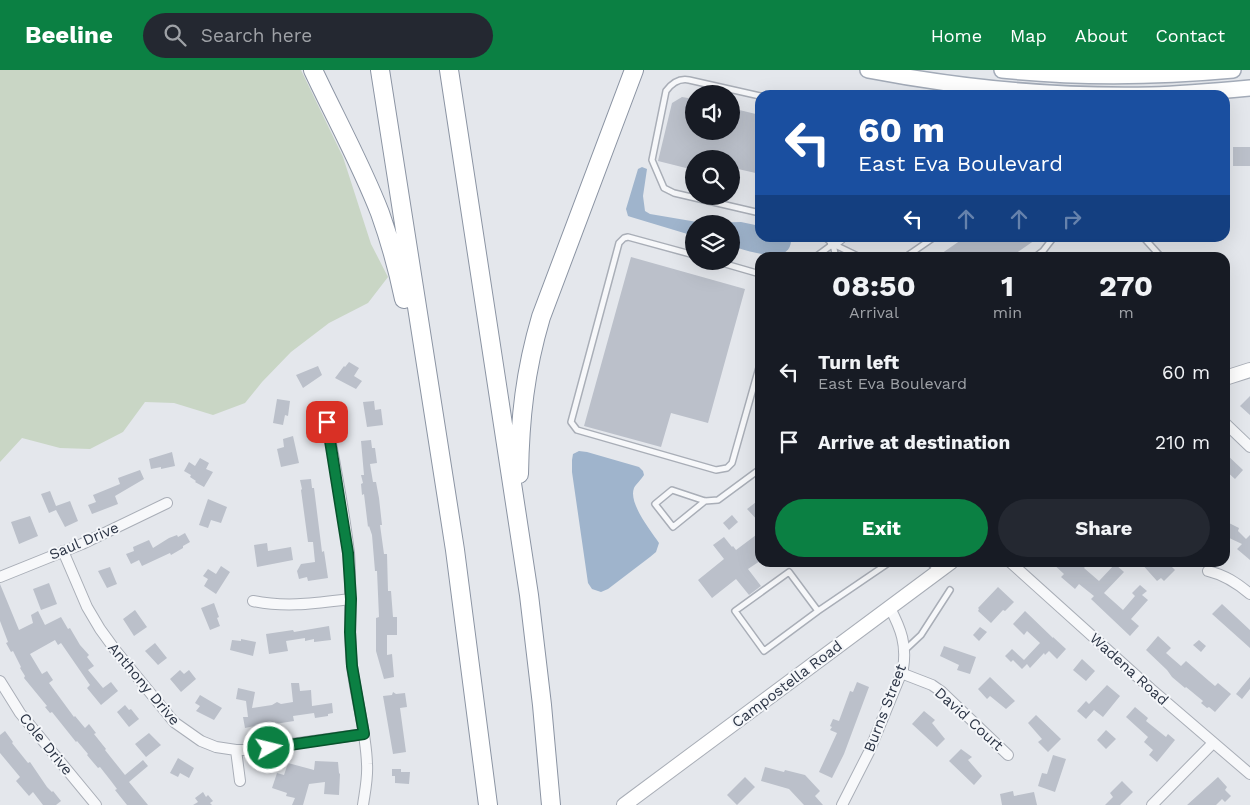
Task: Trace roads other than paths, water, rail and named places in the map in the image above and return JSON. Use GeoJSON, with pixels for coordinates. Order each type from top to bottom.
{"type":"FeatureCollection","features":[{"type":"Feature","properties":{"kind":"highway"},"geometry":{"type":"LineString","coordinates":[[313,70],[370,188],[388,235],[407,312],[455,550]]}},
{"type":"Feature","properties":{"kind":"highway"},"geometry":{"type":"LineString","coordinates":[[380,70],[455,550],[488,805]]}},
{"type":"Feature","properties":{"kind":"highway"},"geometry":{"type":"LineString","coordinates":[[449,70],[529,595],[542,704],[551,805]]}},
{"type":"Feature","properties":{"kind":"highway"},"geometry":{"type":"LineString","coordinates":[[519,524],[522,403],[533,344],[541,317],[634,71]]}},
{"type":"Feature","properties":{"kind":"main road"},"geometry":{"type":"LineString","coordinates":[[868,70],[988,90]]}},
{"type":"Feature","properties":{"kind":"main road"},"geometry":{"type":"LineString","coordinates":[[1007,70],[1074,75],[1233,70]]}},
{"type":"Feature","properties":{"kind":"main road"},"geometry":{"type":"LineString","coordinates":[[1222,90],[1250,88]]}},
{"type":"Feature","properties":{"kind":"main road"},"geometry":{"type":"LineString","coordinates":[[1230,376],[1250,370]]}},
{"type":"Feature","properties":{"kind":"main road","name":"Campostella Road"},"geometry":{"type":"LineString","coordinates":[[624,805],[890,608],[934,567]]}},
{"type":"Feature","properties":{"kind":"street"},"geometry":{"type":"LineString","coordinates":[[1002,90],[1007,70]]}},
{"type":"Feature","properties":{"kind":"street"},"geometry":{"type":"LineString","coordinates":[[327,422],[348,553],[352,666],[364,734],[367,765],[363,805]]}},
{"type":"Feature","properties":{"kind":"street"},"geometry":{"type":"LineString","coordinates":[[1230,428],[1250,446]]}},
{"type":"Feature","properties":{"kind":"street","name":"Saul Drive"},"geometry":{"type":"LineString","coordinates":[[0,577],[63,551],[168,503]]}},
{"type":"Feature","properties":{"kind":"street","name":"Anthony Drive"},"geometry":{"type":"LineString","coordinates":[[63,551],[100,629],[163,709],[185,731],[201,741],[216,747],[236,750],[269,748],[364,734]]}},
{"type":"Feature","properties":{"kind":"street","name":"Wadena Road"},"geometry":{"type":"LineString","coordinates":[[1016,567],[1250,774]]}},
{"type":"Feature","properties":{"kind":"street"},"geometry":{"type":"LineString","coordinates":[[1208,571],[1230,579],[1250,594]]}},
{"type":"Feature","properties":{"kind":"street"},"geometry":{"type":"LineString","coordinates":[[252,600],[272,604],[294,605],[351,599]]}},
{"type":"Feature","properties":{"kind":"street","name":"Burns Street"},"geometry":{"type":"LineString","coordinates":[[842,805],[869,752],[901,673],[905,650],[901,629],[890,608]]}},
{"type":"Feature","properties":{"kind":"street","name":"David Court"},"geometry":{"type":"LineString","coordinates":[[901,673],[932,685],[942,692],[1008,755]]}},
{"type":"Feature","properties":{"kind":"street","name":"Cole Drive"},"geometry":{"type":"LineString","coordinates":[[0,681],[20,713],[96,805]]}},
{"type":"Feature","properties":{"kind":"street"},"geometry":{"type":"LineString","coordinates":[[1152,805],[1213,743]]}},
{"type":"Feature","properties":{"kind":"street"},"geometry":{"type":"LineString","coordinates":[[236,750],[240,781]]}},
{"type":"Feature","properties":{"kind":"lane"},"geometry":{"type":"LineString","coordinates":[[755,95],[682,78],[670,85],[666,91],[652,160],[664,188],[674,193],[755,212]]}},
{"type":"Feature","properties":{"kind":"lane"},"geometry":{"type":"LineString","coordinates":[[685,253],[628,237],[624,238],[620,243],[571,422],[577,430],[716,470],[727,468],[732,463],[755,382]]}},
{"type":"Feature","properties":{"kind":"lane"},"geometry":{"type":"LineString","coordinates":[[820,252],[831,242]]}},
{"type":"Feature","properties":{"kind":"lane"},"geometry":{"type":"LineString","coordinates":[[836,242],[852,252]]}},
{"type":"Feature","properties":{"kind":"lane"},"geometry":{"type":"LineString","coordinates":[[913,252],[927,242]]}},
{"type":"Feature","properties":{"kind":"lane"},"geometry":{"type":"LineString","coordinates":[[1042,252],[1050,242]]}},
{"type":"Feature","properties":{"kind":"lane"},"geometry":{"type":"LineString","coordinates":[[1148,242],[1157,252]]}},
{"type":"Feature","properties":{"kind":"lane"},"geometry":{"type":"LineString","coordinates":[[740,268],[755,273]]}},
{"type":"Feature","properties":{"kind":"lane"},"geometry":{"type":"LineString","coordinates":[[705,501],[673,527],[655,504],[672,490],[705,501],[718,500],[755,473]]}},
{"type":"Feature","properties":{"kind":"lane"},"geometry":{"type":"LineString","coordinates":[[818,611],[789,572],[735,612],[764,651],[883,567]]}},
{"type":"Feature","properties":{"kind":"lane"},"geometry":{"type":"LineString","coordinates":[[905,650],[921,635],[950,590]]}},
{"type":"Feature","properties":{"kind":"water"},"geometry":{"type":"Polygon","coordinates":[[[642,167],[647,169],[643,196],[645,211],[650,214],[685,220],[685,233],[628,216],[626,209],[638,169],[642,167]]]}},
{"type":"Feature","properties":{"kind":"water"},"geometry":{"type":"Polygon","coordinates":[[[740,222],[755,225],[755,242],[791,242],[790,247],[785,252],[755,252],[740,248],[740,222]]]}},
{"type":"Feature","properties":{"kind":"water"},"geometry":{"type":"Polygon","coordinates":[[[579,451],[639,467],[643,471],[644,475],[634,488],[634,501],[641,517],[659,543],[656,552],[608,589],[601,592],[592,589],[588,583],[572,472],[573,454],[579,451]]]}}]}
